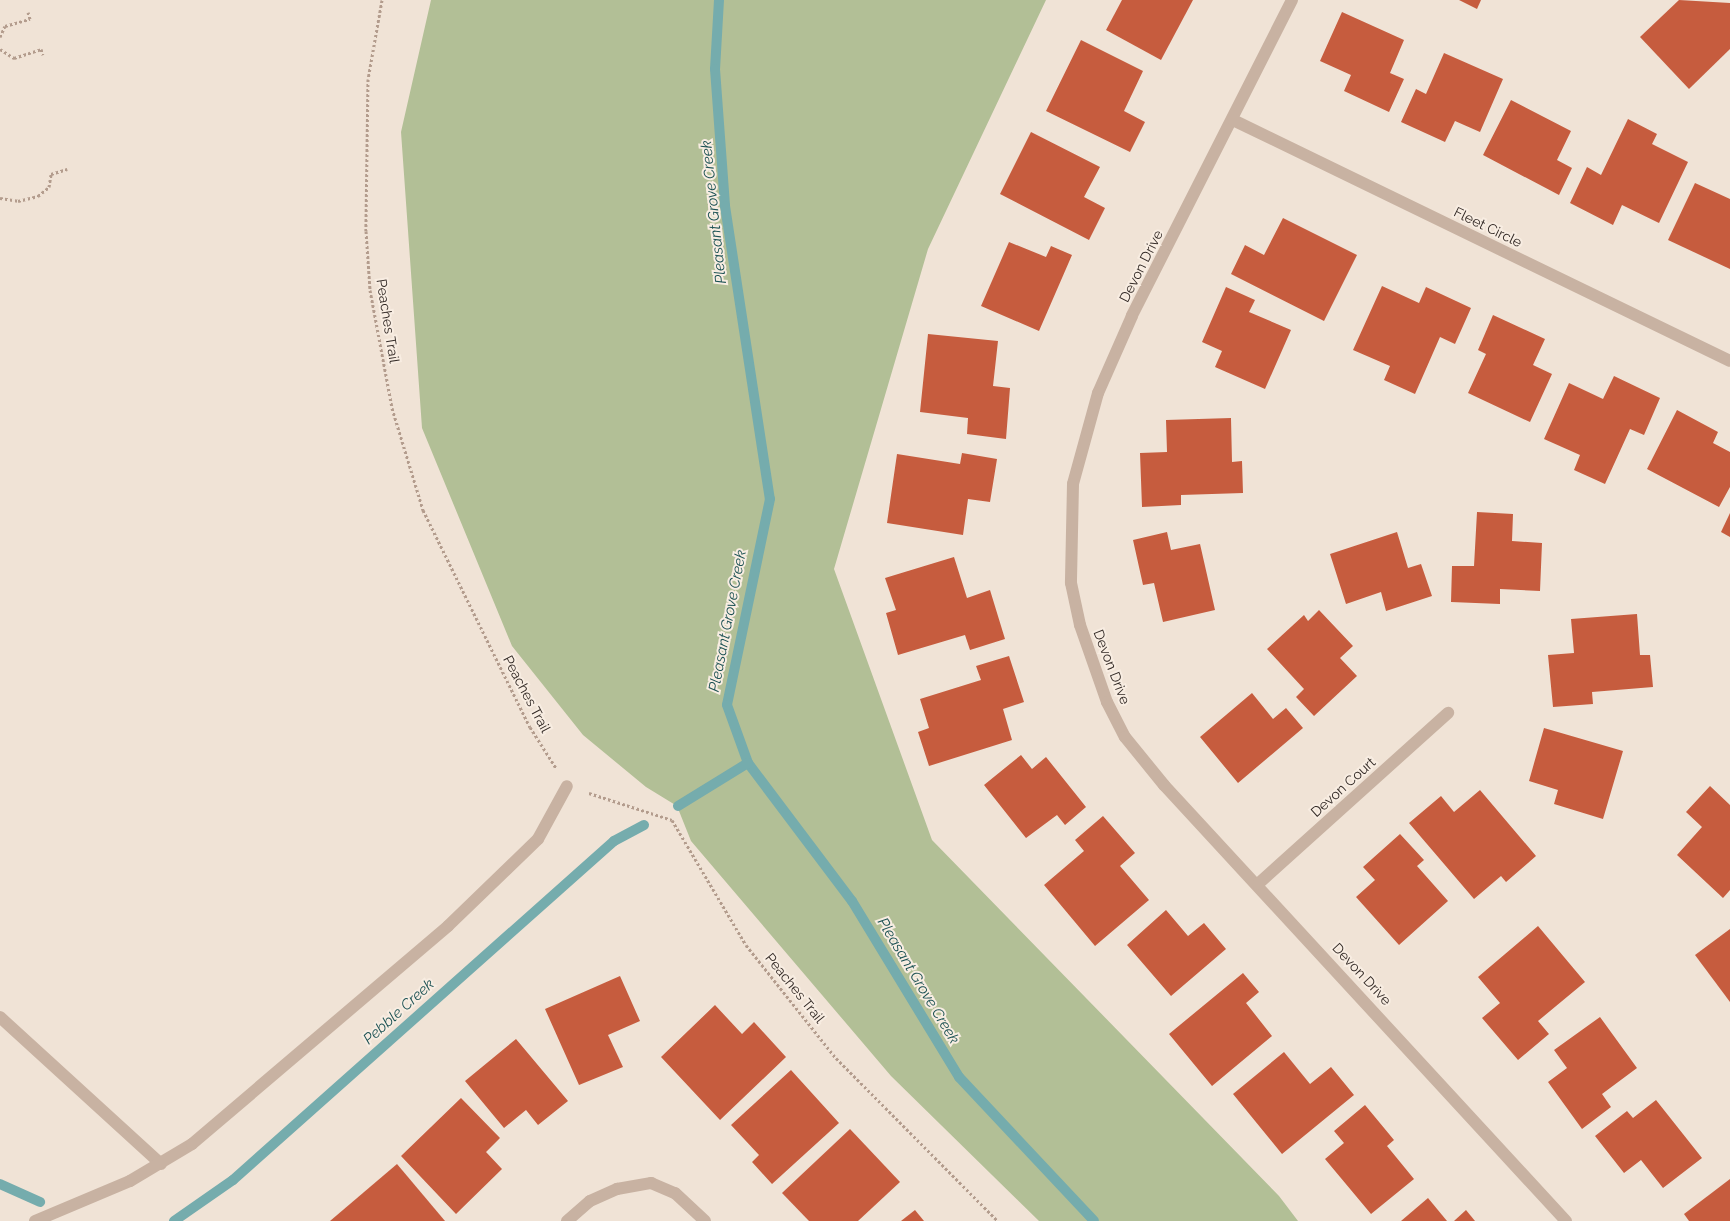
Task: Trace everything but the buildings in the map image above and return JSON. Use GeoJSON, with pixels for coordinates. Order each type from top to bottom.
{"type":"FeatureCollection","features":[{"type":"Feature","properties":{"kind":"street","name":"Devon Drive"},"geometry":{"type":"LineString","coordinates":[[1292,0],[1233,120],[1132,316],[1098,393],[1073,484],[1071,583],[1092,665],[1126,737],[1164,785],[1258,884],[1566,1221]]}},
{"type":"Feature","properties":{"kind":"street","name":"Fleet Circle"},"geometry":{"type":"LineString","coordinates":[[1233,120],[1730,361]]}},
{"type":"Feature","properties":{"kind":"street","name":"Devon Court"},"geometry":{"type":"LineString","coordinates":[[1258,884],[1448,713]]}},
{"type":"Feature","properties":{"kind":"street"},"geometry":{"type":"LineString","coordinates":[[35,1221],[162,1164],[192,1144],[448,926],[538,838],[567,786]]}},
{"type":"Feature","properties":{"kind":"street"},"geometry":{"type":"LineString","coordinates":[[0,1017],[162,1164]]}},
{"type":"Feature","properties":{"kind":"street"},"geometry":{"type":"LineString","coordinates":[[567,1221],[590,1201],[617,1189],[651,1184],[675,1193],[705,1221]]}},
{"type":"Feature","properties":{"kind":"path","name":"Peaches Trail"},"geometry":{"type":"LineString","coordinates":[[382,0],[368,79],[366,231],[370,290],[392,408],[424,510],[530,727],[567,786],[672,820],[746,945],[836,1058],[998,1221]]}},
{"type":"Feature","properties":{"kind":"path"},"geometry":{"type":"LineString","coordinates":[[0,37],[5,26],[30,19],[28,12]]}},
{"type":"Feature","properties":{"kind":"path"},"geometry":{"type":"LineString","coordinates":[[0,49],[14,58],[41,49],[43,55]]}},
{"type":"Feature","properties":{"kind":"path"},"geometry":{"type":"LineString","coordinates":[[0,198],[18,202],[38,196],[48,187],[51,174],[67,169]]}},
{"type":"Feature","properties":{"kind":"green space"},"geometry":{"type":"Polygon","coordinates":[[[431,0],[1046,0],[928,249],[834,569],[932,840],[1279,1196],[1298,1221],[1039,1221],[891,1076],[691,841],[677,806],[646,787],[583,735],[512,646],[422,428],[401,132],[431,0]]]}},
{"type":"Feature","properties":{"kind":"waterway","name":"Pleasant Grove Creek"},"geometry":{"type":"LineString","coordinates":[[719,0],[715,69],[725,206],[770,499],[727,705],[748,763],[852,901],[959,1077],[1094,1221]]}},
{"type":"Feature","properties":{"kind":"waterway","name":"Pebble Creek"},"geometry":{"type":"LineString","coordinates":[[678,806],[748,763]]}},
{"type":"Feature","properties":{"kind":"waterway","name":"Pebble Creek"},"geometry":{"type":"LineString","coordinates":[[174,1221],[233,1180],[614,841],[644,825]]}},
{"type":"Feature","properties":{"kind":"waterway"},"geometry":{"type":"LineString","coordinates":[[0,1184],[40,1202]]}}]}
